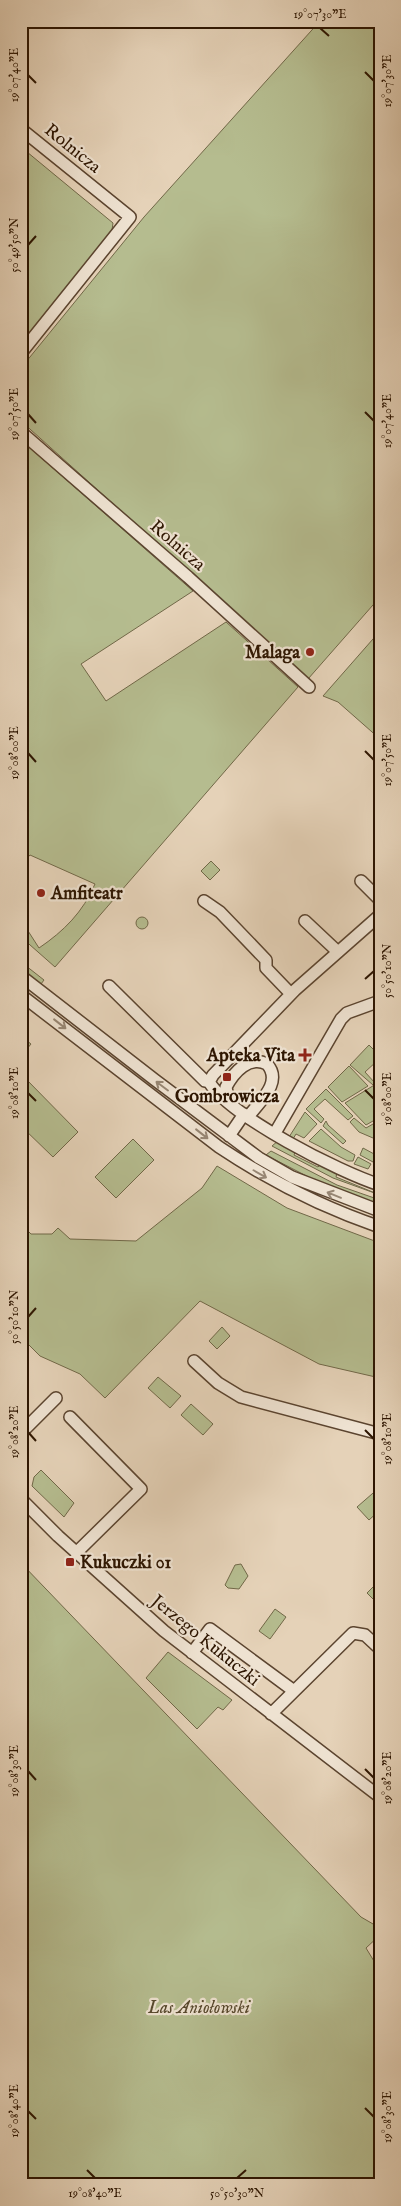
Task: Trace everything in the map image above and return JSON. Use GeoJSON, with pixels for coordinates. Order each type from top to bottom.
{"type":"FeatureCollection","features":[{"type":"Feature","properties":{"kind":"street","name":"Rolnicza"},"geometry":{"type":"LineString","coordinates":[[21,129],[130,217],[21,353]]}},
{"type":"Feature","properties":{"kind":"street","name":"Rolnicza"},"geometry":{"type":"LineString","coordinates":[[21,432],[188,576],[310,687]]}},
{"type":"Feature","properties":{"kind":"street"},"geometry":{"type":"LineString","coordinates":[[361,881],[380,900]]}},
{"type":"Feature","properties":{"kind":"street"},"geometry":{"type":"LineString","coordinates":[[204,900],[220,912],[266,960],[266,968],[291,994]]}},
{"type":"Feature","properties":{"kind":"street"},"geometry":{"type":"LineString","coordinates":[[209,1082],[213,1074],[291,994],[380,915]]}},
{"type":"Feature","properties":{"kind":"street"},"geometry":{"type":"LineString","coordinates":[[305,921],[338,952]]}},
{"type":"Feature","properties":{"kind":"street"},"geometry":{"type":"LineString","coordinates":[[21,976],[259,1158],[292,1177],[380,1211]]}},
{"type":"Feature","properties":{"kind":"street"},"geometry":{"type":"LineString","coordinates":[[109,986],[169,1048],[205,1081],[209,1082],[229,1103],[275,1132],[362,1179],[380,1184]]}},
{"type":"Feature","properties":{"kind":"street"},"geometry":{"type":"LineString","coordinates":[[21,995],[219,1147],[251,1169],[315,1202],[380,1227]]}},
{"type":"Feature","properties":{"kind":"street"},"geometry":{"type":"LineString","coordinates":[[275,1132],[341,1019],[347,1013],[380,1001]]}},
{"type":"Feature","properties":{"kind":"street"},"geometry":{"type":"LineString","coordinates":[[229,1103],[226,1088],[247,1063],[256,1060],[267,1064],[274,1076],[272,1085],[229,1136]]}},
{"type":"Feature","properties":{"kind":"street"},"geometry":{"type":"LineString","coordinates":[[194,1361],[218,1383],[241,1397],[380,1434]]}},
{"type":"Feature","properties":{"kind":"street"},"geometry":{"type":"LineString","coordinates":[[21,1433],[56,1398]]}},
{"type":"Feature","properties":{"kind":"street"},"geometry":{"type":"LineString","coordinates":[[70,1417],[141,1489],[76,1553]]}},
{"type":"Feature","properties":{"kind":"street","name":"Jerzego Kukuczki"},"geometry":{"type":"LineString","coordinates":[[21,1499],[76,1553],[164,1632],[380,1797]]}},
{"type":"Feature","properties":{"kind":"street"},"geometry":{"type":"LineString","coordinates":[[192,1653],[210,1628],[294,1691]]}},
{"type":"Feature","properties":{"kind":"street"},"geometry":{"type":"LineString","coordinates":[[271,1714],[353,1633],[366,1635],[380,1649]]}},
{"type":"Feature","properties":{"kind":"green space"},"geometry":{"type":"Polygon","coordinates":[[[320,21],[380,21],[380,597],[308,679],[21,421],[21,368],[144,217],[320,21]]]}},
{"type":"Feature","properties":{"kind":"green space"},"geometry":{"type":"Polygon","coordinates":[[[21,147],[113,223],[112,230],[21,346],[21,147]]]}},
{"type":"Feature","properties":{"kind":"green space"},"geometry":{"type":"Polygon","coordinates":[[[21,440],[193,591],[81,664],[106,701],[226,622],[298,687],[55,967],[21,937],[21,920],[39,948],[57,935],[79,912],[95,884],[30,855],[21,865],[21,440]]]}},
{"type":"Feature","properties":{"kind":"green space"},"geometry":{"type":"Polygon","coordinates":[[[380,631],[380,739],[338,702],[323,696],[380,631]]]}},
{"type":"Feature","properties":{"kind":"green space"},"geometry":{"type":"Polygon","coordinates":[[[211,861],[220,870],[210,880],[201,871],[211,861]]]}},
{"type":"Feature","properties":{"kind":"green space"},"geometry":{"type":"Polygon","coordinates":[[[142,917],[148,923],[142,929],[136,923],[142,917]]]}},
{"type":"Feature","properties":{"kind":"green space"},"geometry":{"type":"Polygon","coordinates":[[[21,962],[44,980],[41,984],[21,969],[21,962]]]}},
{"type":"Feature","properties":{"kind":"green space"},"geometry":{"type":"Polygon","coordinates":[[[21,1036],[31,1044],[21,1056],[21,1036]]]}},
{"type":"Feature","properties":{"kind":"green space"},"geometry":{"type":"Polygon","coordinates":[[[369,1045],[380,1056],[380,1064],[377,1061],[365,1072],[375,1083],[373,1085],[350,1065],[369,1045]]]}},
{"type":"Feature","properties":{"kind":"green space"},"geometry":{"type":"Polygon","coordinates":[[[349,1066],[368,1086],[342,1102],[328,1087],[349,1066]]]}},
{"type":"Feature","properties":{"kind":"green space"},"geometry":{"type":"Polygon","coordinates":[[[25,1078],[78,1132],[53,1157],[21,1126],[21,1082],[25,1078]]]}},
{"type":"Feature","properties":{"kind":"green space"},"geometry":{"type":"Polygon","coordinates":[[[376,1084],[380,1087],[380,1117],[366,1125],[345,1103],[376,1084]]]}},
{"type":"Feature","properties":{"kind":"green space"},"geometry":{"type":"Polygon","coordinates":[[[326,1089],[353,1116],[348,1120],[325,1099],[314,1109],[324,1119],[321,1123],[306,1109],[326,1089]]]}},
{"type":"Feature","properties":{"kind":"green space"},"geometry":{"type":"Polygon","coordinates":[[[305,1112],[317,1124],[304,1138],[296,1134],[293,1139],[289,1137],[305,1112]]]}},
{"type":"Feature","properties":{"kind":"green space"},"geometry":{"type":"Polygon","coordinates":[[[354,1118],[366,1128],[380,1120],[380,1141],[359,1132],[350,1122],[354,1118]]]}},
{"type":"Feature","properties":{"kind":"green space"},"geometry":{"type":"Polygon","coordinates":[[[326,1121],[346,1141],[343,1144],[323,1126],[326,1121]]]}},
{"type":"Feature","properties":{"kind":"green space"},"geometry":{"type":"Polygon","coordinates":[[[321,1129],[341,1147],[355,1155],[353,1161],[348,1161],[309,1141],[321,1129]]]}},
{"type":"Feature","properties":{"kind":"green space"},"geometry":{"type":"Polygon","coordinates":[[[133,1139],[154,1160],[116,1198],[95,1177],[133,1139]]]}},
{"type":"Feature","properties":{"kind":"green space"},"geometry":{"type":"Polygon","coordinates":[[[279,1140],[296,1150],[294,1155],[318,1167],[321,1164],[337,1173],[336,1177],[380,1195],[333,1178],[272,1146],[279,1140]]]}},
{"type":"Feature","properties":{"kind":"green space"},"geometry":{"type":"Polygon","coordinates":[[[363,1148],[376,1155],[373,1162],[360,1155],[363,1148]]]}},
{"type":"Feature","properties":{"kind":"green space"},"geometry":{"type":"Polygon","coordinates":[[[271,1151],[337,1185],[380,1200],[380,1206],[322,1184],[266,1155],[271,1151]]]}},
{"type":"Feature","properties":{"kind":"green space"},"geometry":{"type":"Polygon","coordinates":[[[358,1157],[371,1164],[368,1169],[354,1164],[358,1157]]]}},
{"type":"Feature","properties":{"kind":"green space"},"geometry":{"type":"Polygon","coordinates":[[[217,1166],[287,1208],[380,1243],[380,1378],[319,1364],[200,1301],[105,1398],[80,1374],[40,1356],[21,1337],[21,1232],[25,1228],[31,1234],[52,1234],[58,1228],[70,1239],[136,1241],[202,1188],[217,1166]]]}},
{"type":"Feature","properties":{"kind":"green space"},"geometry":{"type":"Polygon","coordinates":[[[222,1327],[230,1336],[217,1349],[209,1341],[222,1327]]]}},
{"type":"Feature","properties":{"kind":"green space"},"geometry":{"type":"Polygon","coordinates":[[[158,1377],[181,1396],[170,1408],[148,1388],[158,1377]]]}},
{"type":"Feature","properties":{"kind":"green space"},"geometry":{"type":"Polygon","coordinates":[[[191,1404],[213,1424],[203,1435],[181,1415],[191,1404]]]}},
{"type":"Feature","properties":{"kind":"green space"},"geometry":{"type":"Polygon","coordinates":[[[41,1470],[74,1503],[64,1517],[32,1486],[34,1477],[41,1470]]]}},
{"type":"Feature","properties":{"kind":"green space"},"geometry":{"type":"Polygon","coordinates":[[[380,1487],[380,1510],[369,1520],[357,1507],[380,1487]]]}},
{"type":"Feature","properties":{"kind":"green space","name":"Las Aniołowski"},"geometry":{"type":"Polygon","coordinates":[[[21,1563],[361,1917],[380,1928],[380,1935],[366,1948],[380,1971],[380,2185],[21,2185],[21,1563]]]}},
{"type":"Feature","properties":{"kind":"green space"},"geometry":{"type":"Polygon","coordinates":[[[241,1564],[248,1576],[239,1589],[228,1588],[225,1585],[235,1565],[241,1564]]]}},
{"type":"Feature","properties":{"kind":"green space"},"geometry":{"type":"Polygon","coordinates":[[[380,1580],[380,1606],[367,1593],[380,1580]]]}},
{"type":"Feature","properties":{"kind":"green space"},"geometry":{"type":"Polygon","coordinates":[[[275,1609],[286,1617],[270,1639],[259,1631],[275,1609]]]}},
{"type":"Feature","properties":{"kind":"green space"},"geometry":{"type":"Polygon","coordinates":[[[168,1652],[232,1700],[223,1710],[218,1707],[197,1729],[146,1678],[168,1652]]]}},
{"type":"Feature","properties":{"kind":"place","name":"Malaga"},"geometry":{"type":"Point","coordinates":[310,652]}},
{"type":"Feature","properties":{"kind":"place","name":"Amfiteatr"},"geometry":{"type":"Point","coordinates":[41,893]}},
{"type":"Feature","properties":{"kind":"place","name":"Apteka Vita"},"geometry":{"type":"Point","coordinates":[305,1055]}},
{"type":"Feature","properties":{"kind":"place","name":"Gombrowicza"},"geometry":{"type":"Point","coordinates":[227,1077]}},
{"type":"Feature","properties":{"kind":"place","name":"Kukuczki 01"},"geometry":{"type":"Point","coordinates":[70,1562]}}]}
